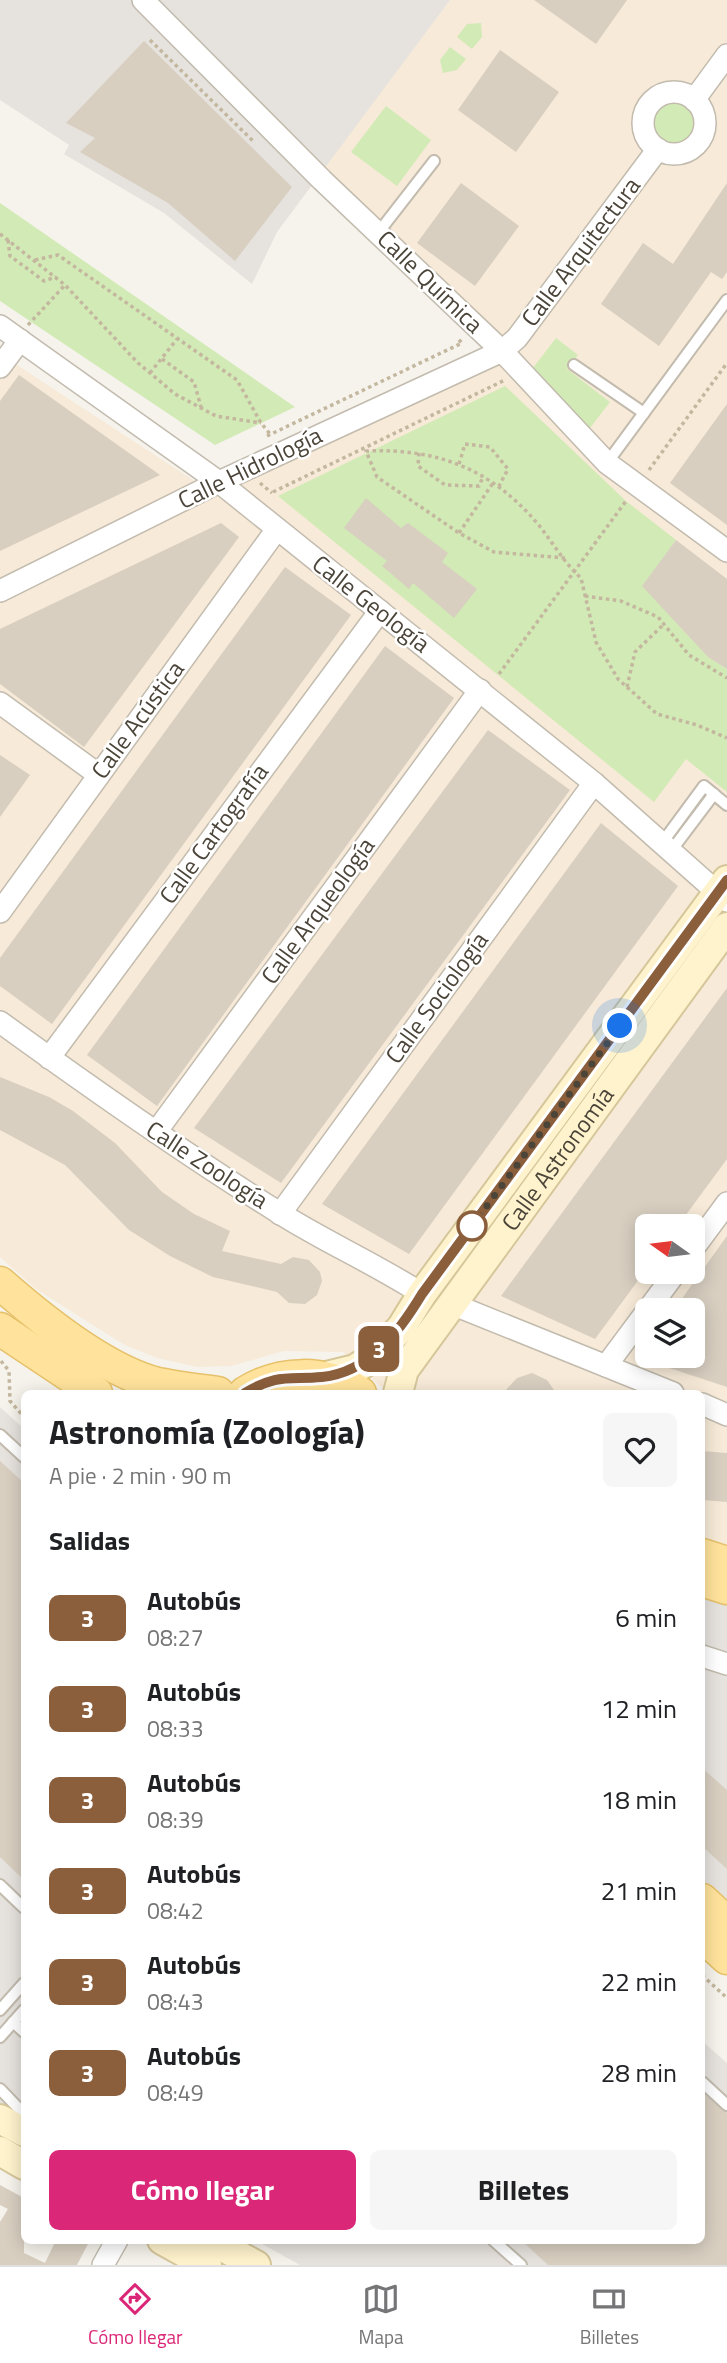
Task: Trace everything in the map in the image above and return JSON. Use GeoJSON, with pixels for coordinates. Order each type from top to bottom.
{"type":"FeatureCollection","features":[{"type":"Feature","properties":{"kind":"main road"},"geometry":{"type":"LineString","coordinates":[[0,1283],[26,1306],[109,1363],[151,1382],[200,1390]]}},
{"type":"Feature","properties":{"kind":"main road"},"geometry":{"type":"LineString","coordinates":[[0,1329],[92,1390]]}},
{"type":"Feature","properties":{"kind":"main road"},"geometry":{"type":"LineString","coordinates":[[252,1390],[279,1378],[322,1377],[353,1390]]}},
{"type":"Feature","properties":{"kind":"main road"},"geometry":{"type":"LineString","coordinates":[[705,1556],[727,1563]]}},
{"type":"Feature","properties":{"kind":"main road"},"geometry":{"type":"LineString","coordinates":[[705,1581],[727,1588]]}},
{"type":"Feature","properties":{"kind":"main road"},"geometry":{"type":"LineString","coordinates":[[705,1903],[727,1923]]}},
{"type":"Feature","properties":{"kind":"main road"},"geometry":{"type":"LineString","coordinates":[[705,1938],[727,1958]]}},
{"type":"Feature","properties":{"kind":"street","name":"Calle Química"},"geometry":{"type":"LineString","coordinates":[[143,0],[378,233],[502,351],[632,493],[727,551]]}},
{"type":"Feature","properties":{"kind":"street"},"geometry":{"type":"LineString","coordinates":[[694,100],[727,55]]}},
{"type":"Feature","properties":{"kind":"street"},"geometry":{"type":"LineString","coordinates":[[666,93],[686,94],[694,100],[704,115],[705,124],[699,142],[684,152],[666,153],[657,149],[645,134],[643,124],[649,105],[666,93]]}},
{"type":"Feature","properties":{"kind":"street","name":"Calle Arquitectura"},"geometry":{"type":"LineString","coordinates":[[502,351],[517,338],[657,149]]}},
{"type":"Feature","properties":{"kind":"street","name":"Calle Geología"},"geometry":{"type":"LineString","coordinates":[[0,326],[23,334],[219,482],[480,690],[594,783],[666,847],[724,891]]}},
{"type":"Feature","properties":{"kind":"street"},"geometry":{"type":"LineString","coordinates":[[0,367],[23,334]]}},
{"type":"Feature","properties":{"kind":"street","name":"Calle Hidrología"},"geometry":{"type":"LineString","coordinates":[[0,591],[219,482],[502,351]]}},
{"type":"Feature","properties":{"kind":"street","name":"Calle Acústica"},"geometry":{"type":"LineString","coordinates":[[0,912],[277,529]]}},
{"type":"Feature","properties":{"kind":"street","name":"Calle Cartografía"},"geometry":{"type":"LineString","coordinates":[[49,1058],[380,611]]}},
{"type":"Feature","properties":{"kind":"street","name":"Calle Arqueología"},"geometry":{"type":"LineString","coordinates":[[156,1132],[480,690]]}},
{"type":"Feature","properties":{"kind":"street"},"geometry":{"type":"LineString","coordinates":[[0,703],[99,775]]}},
{"type":"Feature","properties":{"kind":"street","name":"Calle Sociología"},"geometry":{"type":"LineString","coordinates":[[280,1214],[594,783]]}},
{"type":"Feature","properties":{"kind":"street","name":"Calle Astronomía"},"geometry":{"type":"LineString","coordinates":[[322,1377],[355,1369],[369,1360],[401,1328],[422,1294],[724,891]]}},
{"type":"Feature","properties":{"kind":"street","name":"Calle Astronomía"},"geometry":{"type":"LineString","coordinates":[[399,1390],[404,1370],[727,927]]}},
{"type":"Feature","properties":{"kind":"street","name":"Calle Zoología"},"geometry":{"type":"LineString","coordinates":[[0,1022],[156,1132],[280,1214],[393,1275],[422,1294]]}},
{"type":"Feature","properties":{"kind":"street"},"geometry":{"type":"LineString","coordinates":[[705,1233],[727,1203]]}},
{"type":"Feature","properties":{"kind":"street"},"geometry":{"type":"LineString","coordinates":[[606,1366],[667,1284]]}},
{"type":"Feature","properties":{"kind":"street"},"geometry":{"type":"LineString","coordinates":[[452,1304],[666,1390]]}},
{"type":"Feature","properties":{"kind":"street"},"geometry":{"type":"LineString","coordinates":[[705,1406],[727,1415]]}},
{"type":"Feature","properties":{"kind":"street"},"geometry":{"type":"LineString","coordinates":[[705,1657],[727,1664]]}},
{"type":"Feature","properties":{"kind":"street"},"geometry":{"type":"LineString","coordinates":[[0,2119],[21,2130]]}},
{"type":"Feature","properties":{"kind":"street"},"geometry":{"type":"LineString","coordinates":[[0,2151],[21,2163]]}},
{"type":"Feature","properties":{"kind":"street"},"geometry":{"type":"LineString","coordinates":[[103,2265],[115,2244]]}},
{"type":"Feature","properties":{"kind":"street"},"geometry":{"type":"LineString","coordinates":[[169,2244],[207,2265]]}},
{"type":"Feature","properties":{"kind":"street"},"geometry":{"type":"LineString","coordinates":[[217,2244],[256,2265]]}},
{"type":"Feature","properties":{"kind":"lane"},"geometry":{"type":"LineString","coordinates":[[378,233],[434,160]]}},
{"type":"Feature","properties":{"kind":"lane"},"geometry":{"type":"LineString","coordinates":[[607,463],[727,300]]}},
{"type":"Feature","properties":{"kind":"lane"},"geometry":{"type":"LineString","coordinates":[[574,365],[644,414]]}},
{"type":"Feature","properties":{"kind":"lane"},"geometry":{"type":"LineString","coordinates":[[666,847],[714,794],[727,805]]}},
{"type":"Feature","properties":{"kind":"lane"},"geometry":{"type":"LineString","coordinates":[[0,1435],[21,1454]]}},
{"type":"Feature","properties":{"kind":"lane"},"geometry":{"type":"LineString","coordinates":[[0,1885],[21,1905]]}},
{"type":"Feature","properties":{"kind":"lane"},"geometry":{"type":"LineString","coordinates":[[0,2010],[21,1986]]}},
{"type":"Feature","properties":{"kind":"lane"},"geometry":{"type":"LineString","coordinates":[[0,2037],[21,2013]]}},
{"type":"Feature","properties":{"kind":"lane"},"geometry":{"type":"LineString","coordinates":[[13,2022],[21,2029]]}},
{"type":"Feature","properties":{"kind":"lane"},"geometry":{"type":"LineString","coordinates":[[705,2085],[727,2105]]}},
{"type":"Feature","properties":{"kind":"lane"},"geometry":{"type":"LineString","coordinates":[[0,2089],[21,2111]]}},
{"type":"Feature","properties":{"kind":"lane"},"geometry":{"type":"LineString","coordinates":[[497,2244],[521,2265]]}},
{"type":"Feature","properties":{"kind":"path"},"geometry":{"type":"LineString","coordinates":[[0,234],[65,285],[150,373],[175,394],[216,416],[261,424]]}},
{"type":"Feature","properties":{"kind":"path"},"geometry":{"type":"LineString","coordinates":[[8,240],[10,256],[44,281],[56,277]]}},
{"type":"Feature","properties":{"kind":"path"},"geometry":{"type":"LineString","coordinates":[[35,260],[58,255],[237,380],[261,424],[271,434]]}},
{"type":"Feature","properties":{"kind":"path"},"geometry":{"type":"LineString","coordinates":[[23,334],[65,285]]}},
{"type":"Feature","properties":{"kind":"path"},"geometry":{"type":"LineString","coordinates":[[150,373],[178,339]]}},
{"type":"Feature","properties":{"kind":"path"},"geometry":{"type":"LineString","coordinates":[[260,439],[462,343]]}},
{"type":"Feature","properties":{"kind":"path"},"geometry":{"type":"LineString","coordinates":[[162,359],[194,382],[201,407]]}},
{"type":"Feature","properties":{"kind":"path"},"geometry":{"type":"LineString","coordinates":[[499,674],[727,363]]}},
{"type":"Feature","properties":{"kind":"path"},"geometry":{"type":"LineString","coordinates":[[247,505],[505,380]]}},
{"type":"Feature","properties":{"kind":"path"},"geometry":{"type":"LineString","coordinates":[[458,464],[465,444],[490,447],[508,469],[499,486]]}},
{"type":"Feature","properties":{"kind":"path"},"geometry":{"type":"LineString","coordinates":[[364,450],[398,450],[449,458],[499,486],[536,521],[581,578],[596,642],[618,679],[657,714],[697,725],[727,738]]}},
{"type":"Feature","properties":{"kind":"path"},"geometry":{"type":"LineString","coordinates":[[364,450],[377,477],[459,533],[494,552],[565,558]]}},
{"type":"Feature","properties":{"kind":"path"},"geometry":{"type":"LineString","coordinates":[[419,453],[418,466],[445,485],[479,486],[483,477]]}},
{"type":"Feature","properties":{"kind":"path"},"geometry":{"type":"LineString","coordinates":[[459,533],[493,483]]}},
{"type":"Feature","properties":{"kind":"path"},"geometry":{"type":"LineString","coordinates":[[584,596],[621,601],[658,617],[690,655],[727,678]]}},
{"type":"Feature","properties":{"kind":"path"},"geometry":{"type":"LineString","coordinates":[[627,687],[635,652],[664,624]]}},
{"type":"Feature","properties":{"kind":"path"},"geometry":{"type":"LineString","coordinates":[[0,1359],[9,1371],[10,1401],[21,1414]]}},
{"type":"Feature","properties":{"kind":"path"},"geometry":{"type":"LineString","coordinates":[[705,1978],[727,1998]]}},
{"type":"Feature","properties":{"kind":"shaded area"},"geometry":{"type":"Polygon","coordinates":[[[0,0],[450,0],[277,232],[252,284],[164,213],[64,154],[69,145],[0,100],[0,0]]]}},
{"type":"Feature","properties":{"kind":"shaded area"},"geometry":{"type":"Polygon","coordinates":[[[450,0],[727,0],[727,1546],[705,1539],[705,1390],[385,1390],[343,1352],[284,1351],[231,1366],[197,1367],[157,1358],[123,1344],[36,1289],[0,1257],[0,354],[216,495],[502,351],[318,175],[450,0]]]}},
{"type":"Feature","properties":{"kind":"shaded area"},"geometry":{"type":"Polygon","coordinates":[[[0,1407],[21,1426],[21,2120],[0,2109],[0,1407]]]}},
{"type":"Feature","properties":{"kind":"shaded area"},"geometry":{"type":"Polygon","coordinates":[[[705,1596],[727,1603],[727,1902],[705,1882],[705,1596]]]}},
{"type":"Feature","properties":{"kind":"shaded area"},"geometry":{"type":"Polygon","coordinates":[[[705,2044],[727,2063],[727,2265],[300,2265],[262,2244],[705,2244],[705,2044]]]}},
{"type":"Feature","properties":{"kind":"green space"},"geometry":{"type":"Polygon","coordinates":[[[481,23],[482,37],[472,49],[457,37],[467,24],[481,23]]]}},
{"type":"Feature","properties":{"kind":"green space"},"geometry":{"type":"Polygon","coordinates":[[[450,47],[466,59],[457,70],[443,73],[440,60],[450,47]]]}},
{"type":"Feature","properties":{"kind":"green space"},"geometry":{"type":"Polygon","coordinates":[[[674,92],[696,101],[705,123],[696,145],[674,154],[652,145],[643,123],[652,101],[674,92]]]}},
{"type":"Feature","properties":{"kind":"green space"},"geometry":{"type":"Polygon","coordinates":[[[386,106],[431,140],[397,186],[351,152],[386,106]]]}},
{"type":"Feature","properties":{"kind":"green space"},"geometry":{"type":"Polygon","coordinates":[[[0,203],[295,407],[215,445],[0,301],[0,203]]]}},
{"type":"Feature","properties":{"kind":"green space"},"geometry":{"type":"Polygon","coordinates":[[[556,338],[578,355],[567,369],[610,402],[583,437],[526,377],[556,338]]]}},
{"type":"Feature","properties":{"kind":"green space"},"geometry":{"type":"Polygon","coordinates":[[[505,386],[626,501],[676,540],[643,586],[708,657],[727,669],[727,792],[686,759],[654,802],[278,496],[505,386]]]}},
{"type":"Feature","properties":{"kind":"building"},"geometry":{"type":"Polygon","coordinates":[[[534,0],[627,0],[596,44],[534,0]]]}},
{"type":"Feature","properties":{"kind":"building"},"geometry":{"type":"Polygon","coordinates":[[[144,41],[292,187],[235,261],[168,203],[80,152],[95,138],[66,123],[144,41]]]}},
{"type":"Feature","properties":{"kind":"building"},"geometry":{"type":"Polygon","coordinates":[[[500,50],[559,92],[516,152],[458,110],[500,50]]]}},
{"type":"Feature","properties":{"kind":"building"},"geometry":{"type":"Polygon","coordinates":[[[461,183],[519,226],[475,286],[417,243],[461,183]]]}},
{"type":"Feature","properties":{"kind":"building"},"geometry":{"type":"Polygon","coordinates":[[[727,183],[727,272],[722,279],[711,272],[659,346],[601,304],[643,243],[673,264],[727,183]]]}},
{"type":"Feature","properties":{"kind":"building"},"geometry":{"type":"Polygon","coordinates":[[[19,375],[160,475],[0,551],[0,401],[19,375]]]}},
{"type":"Feature","properties":{"kind":"building"},"geometry":{"type":"Polygon","coordinates":[[[727,404],[727,525],[670,483],[727,404]]]}},
{"type":"Feature","properties":{"kind":"building"},"geometry":{"type":"Polygon","coordinates":[[[366,498],[401,528],[408,523],[448,553],[442,562],[477,589],[454,618],[413,583],[409,589],[382,566],[387,561],[344,528],[366,498]]]}},
{"type":"Feature","properties":{"kind":"building"},"geometry":{"type":"Polygon","coordinates":[[[221,523],[239,537],[84,747],[0,684],[0,629],[221,523]]]}},
{"type":"Feature","properties":{"kind":"building"},"geometry":{"type":"Polygon","coordinates":[[[676,540],[727,579],[727,669],[708,657],[642,586],[676,540]]]}},
{"type":"Feature","properties":{"kind":"building"},"geometry":{"type":"Polygon","coordinates":[[[285,567],[351,615],[52,1024],[0,986],[0,958],[285,567]]]}},
{"type":"Feature","properties":{"kind":"building"},"geometry":{"type":"Polygon","coordinates":[[[385,646],[454,698],[157,1106],[87,1055],[385,646]]]}},
{"type":"Feature","properties":{"kind":"building"},"geometry":{"type":"Polygon","coordinates":[[[488,730],[570,790],[281,1183],[194,1128],[488,730]]]}},
{"type":"Feature","properties":{"kind":"building"},"geometry":{"type":"Polygon","coordinates":[[[0,755],[30,775],[0,817],[0,755]]]}},
{"type":"Feature","properties":{"kind":"building"},"geometry":{"type":"Polygon","coordinates":[[[601,823],[678,886],[409,1254],[322,1204],[601,823]]]}},
{"type":"Feature","properties":{"kind":"building"},"geometry":{"type":"Polygon","coordinates":[[[727,988],[727,1159],[687,1214],[635,1214],[635,1284],[595,1339],[501,1296],[727,988]]]}},
{"type":"Feature","properties":{"kind":"building"},"geometry":{"type":"Polygon","coordinates":[[[0,1077],[49,1097],[73,1111],[115,1143],[162,1192],[194,1214],[230,1231],[222,1251],[281,1264],[293,1257],[309,1260],[320,1272],[322,1281],[317,1295],[305,1304],[289,1303],[277,1292],[213,1277],[170,1256],[129,1230],[65,1165],[0,1130],[0,1077]]]}},
{"type":"Feature","properties":{"kind":"building"},"geometry":{"type":"Polygon","coordinates":[[[727,1236],[727,1387],[669,1368],[705,1368],[705,1298],[682,1298],[692,1284],[705,1284],[705,1267],[727,1236]]]}},
{"type":"Feature","properties":{"kind":"building"},"geometry":{"type":"Polygon","coordinates":[[[532,1373],[547,1380],[554,1390],[506,1390],[517,1378],[532,1373]]]}},
{"type":"Feature","properties":{"kind":"building"},"geometry":{"type":"Polygon","coordinates":[[[705,1451],[727,1453],[727,1502],[705,1500],[705,1451]]]}},
{"type":"Feature","properties":{"kind":"building"},"geometry":{"type":"Polygon","coordinates":[[[0,1461],[21,1480],[21,1877],[0,1857],[0,1461]]]}},
{"type":"Feature","properties":{"kind":"building"},"geometry":{"type":"Polygon","coordinates":[[[705,1771],[727,1790],[727,1869],[705,1849],[705,1771]]]}},
{"type":"Feature","properties":{"kind":"building"},"geometry":{"type":"Polygon","coordinates":[[[705,2095],[727,2113],[727,2265],[548,2265],[525,2244],[705,2244],[705,2095]]]}},
{"type":"Feature","properties":{"kind":"building"},"geometry":{"type":"Polygon","coordinates":[[[0,2185],[21,2196],[21,2244],[24,2244],[24,2253],[45,2263],[54,2244],[88,2244],[77,2265],[0,2265],[0,2222],[8,2209],[0,2205],[0,2185]]]}},
{"type":"Feature","properties":{"kind":"bus line","name":"3"},"geometry":{"type":"LineString","coordinates":[[250,1390],[279,1378],[322,1377],[355,1369],[369,1360],[401,1328],[422,1294],[727,880]]}},
{"type":"Feature","properties":{"kind":"route"},"geometry":{"type":"LineString","coordinates":[[472,1226],[620,1026]]}}]}
